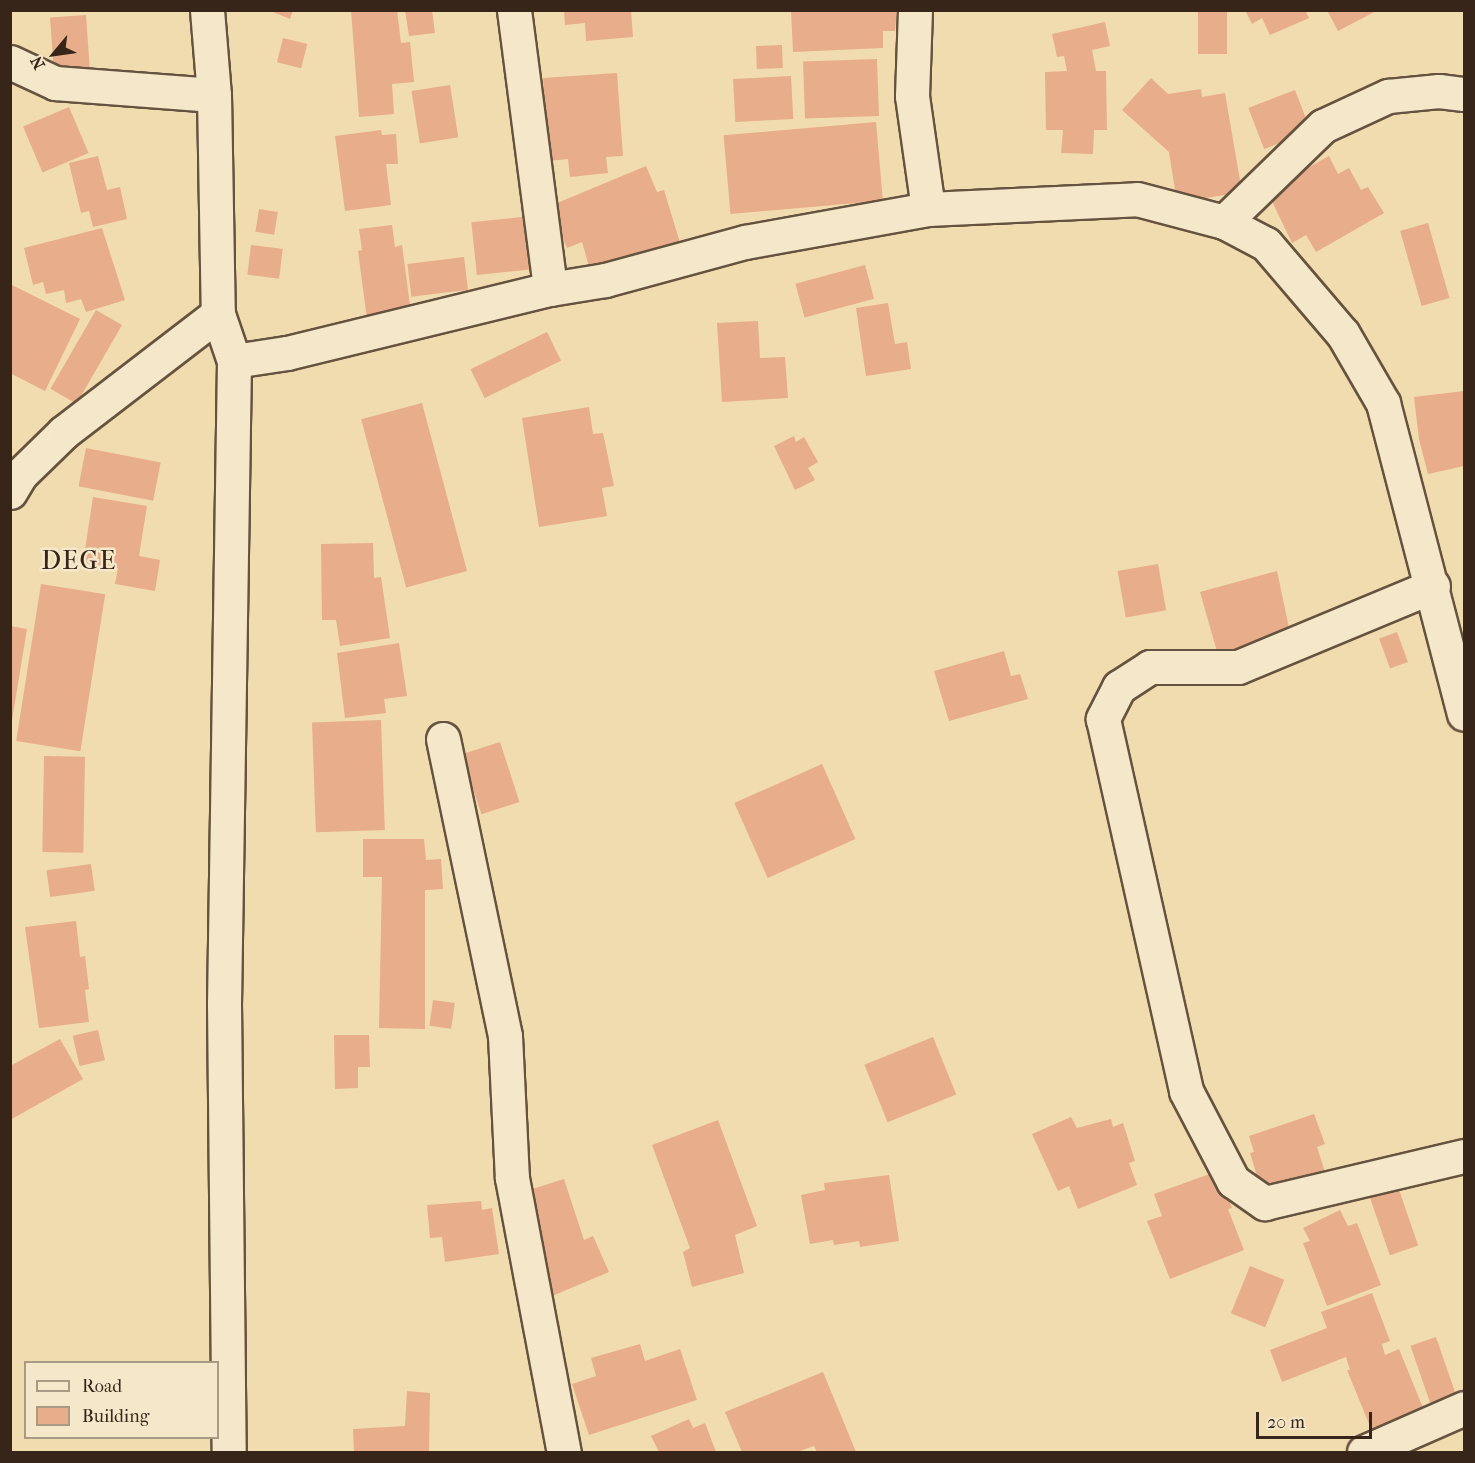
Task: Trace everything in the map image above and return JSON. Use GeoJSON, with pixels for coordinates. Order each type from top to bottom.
{"type":"FeatureCollection","features":[{"type":"Feature","properties":{"kind":"street"},"geometry":{"type":"LineString","coordinates":[[207,10],[214,95],[218,314],[234,362],[224,1003],[230,1452]]}},
{"type":"Feature","properties":{"kind":"street"},"geometry":{"type":"LineString","coordinates":[[514,10],[550,289]]}},
{"type":"Feature","properties":{"kind":"street"},"geometry":{"type":"LineString","coordinates":[[915,10],[912,96],[928,209]]}},
{"type":"Feature","properties":{"kind":"street"},"geometry":{"type":"LineString","coordinates":[[10,62],[55,83],[214,95]]}},
{"type":"Feature","properties":{"kind":"street"},"geometry":{"type":"LineString","coordinates":[[1224,222],[1323,126],[1388,96],[1439,91],[1464,94]]}},
{"type":"Feature","properties":{"kind":"street"},"geometry":{"type":"LineString","coordinates":[[234,362],[287,353],[550,289],[605,280],[745,242],[928,209],[1137,199],[1224,222],[1266,244],[1343,334],[1383,403],[1433,586],[1464,714]]}},
{"type":"Feature","properties":{"kind":"street"},"geometry":{"type":"LineString","coordinates":[[10,492],[21,474],[64,432],[218,314]]}},
{"type":"Feature","properties":{"kind":"street"},"geometry":{"type":"LineString","coordinates":[[1433,586],[1238,667],[1150,667],[1119,687],[1103,719],[1186,1091],[1233,1181],[1265,1203],[1464,1155]]}},
{"type":"Feature","properties":{"kind":"street"},"geometry":{"type":"LineString","coordinates":[[442,739],[504,1036],[512,1178],[564,1452]]}},
{"type":"Feature","properties":{"kind":"street"},"geometry":{"type":"LineString","coordinates":[[1364,1452],[1464,1408]]}},
{"type":"Feature","properties":{"kind":"building"},"geometry":{"type":"Polygon","coordinates":[[[268,10],[293,10],[290,19],[268,10]]]}},
{"type":"Feature","properties":{"kind":"building"},"geometry":{"type":"Polygon","coordinates":[[[351,10],[397,10],[401,43],[410,42],[414,82],[392,84],[394,114],[359,117],[351,10]]]}},
{"type":"Feature","properties":{"kind":"building"},"geometry":{"type":"Polygon","coordinates":[[[405,10],[432,10],[435,33],[409,36],[405,10]]]}},
{"type":"Feature","properties":{"kind":"building"},"geometry":{"type":"Polygon","coordinates":[[[564,10],[631,10],[633,37],[586,41],[585,23],[565,25],[564,10]]]}},
{"type":"Feature","properties":{"kind":"building"},"geometry":{"type":"Polygon","coordinates":[[[791,10],[897,10],[895,31],[883,31],[883,48],[793,52],[791,10]]]}},
{"type":"Feature","properties":{"kind":"building"},"geometry":{"type":"Polygon","coordinates":[[[1198,10],[1227,10],[1227,54],[1198,54],[1198,10]]]}},
{"type":"Feature","properties":{"kind":"building"},"geometry":{"type":"Polygon","coordinates":[[[1245,10],[1305,10],[1309,18],[1270,35],[1262,18],[1252,24],[1245,10]]]}},
{"type":"Feature","properties":{"kind":"building"},"geometry":{"type":"Polygon","coordinates":[[[1327,10],[1378,10],[1338,31],[1327,10]]]}},
{"type":"Feature","properties":{"kind":"building"},"geometry":{"type":"Polygon","coordinates":[[[86,15],[90,68],[54,70],[50,18],[86,15]]]}},
{"type":"Feature","properties":{"kind":"building"},"geometry":{"type":"Polygon","coordinates":[[[1105,22],[1110,46],[1092,50],[1096,71],[1106,71],[1107,130],[1094,130],[1093,154],[1061,153],[1063,130],[1046,130],[1045,72],[1067,71],[1064,56],[1057,57],[1052,34],[1105,22]]]}},
{"type":"Feature","properties":{"kind":"building"},"geometry":{"type":"Polygon","coordinates":[[[283,38],[307,44],[301,68],[277,62],[283,38]]]}},
{"type":"Feature","properties":{"kind":"building"},"geometry":{"type":"Polygon","coordinates":[[[782,45],[783,68],[757,69],[756,46],[782,45]]]}},
{"type":"Feature","properties":{"kind":"building"},"geometry":{"type":"Polygon","coordinates":[[[877,59],[879,116],[805,119],[803,62],[877,59]]]}},
{"type":"Feature","properties":{"kind":"building"},"geometry":{"type":"Polygon","coordinates":[[[617,73],[623,156],[606,157],[608,173],[570,177],[568,159],[549,161],[543,78],[617,73]]]}},
{"type":"Feature","properties":{"kind":"building"},"geometry":{"type":"Polygon","coordinates":[[[791,76],[793,119],[735,122],[733,79],[791,76]]]}},
{"type":"Feature","properties":{"kind":"building"},"geometry":{"type":"Polygon","coordinates":[[[1151,78],[1168,94],[1201,89],[1202,97],[1225,93],[1242,192],[1177,203],[1169,152],[1122,110],[1151,78]]]}},
{"type":"Feature","properties":{"kind":"building"},"geometry":{"type":"Polygon","coordinates":[[[450,85],[458,137],[420,143],[411,91],[450,85]]]}},
{"type":"Feature","properties":{"kind":"building"},"geometry":{"type":"Polygon","coordinates":[[[1295,90],[1311,131],[1264,149],[1248,108],[1295,90]]]}},
{"type":"Feature","properties":{"kind":"building"},"geometry":{"type":"Polygon","coordinates":[[[69,107],[89,153],[43,173],[23,127],[69,107]]]}},
{"type":"Feature","properties":{"kind":"building"},"geometry":{"type":"Polygon","coordinates":[[[876,122],[883,201],[730,214],[724,135],[876,122]]]}},
{"type":"Feature","properties":{"kind":"building"},"geometry":{"type":"Polygon","coordinates":[[[381,130],[382,135],[396,134],[398,164],[386,164],[391,205],[345,211],[335,136],[381,130]]]}},
{"type":"Feature","properties":{"kind":"building"},"geometry":{"type":"Polygon","coordinates":[[[98,156],[107,190],[120,187],[127,219],[93,227],[89,211],[81,213],[69,163],[98,156]]]}},
{"type":"Feature","properties":{"kind":"building"},"geometry":{"type":"Polygon","coordinates":[[[1329,156],[1338,174],[1349,168],[1361,190],[1368,187],[1384,213],[1316,252],[1306,235],[1292,243],[1267,191],[1329,156]]]}},
{"type":"Feature","properties":{"kind":"building"},"geometry":{"type":"Polygon","coordinates":[[[646,166],[657,192],[664,190],[681,246],[591,273],[582,242],[567,248],[550,206],[646,166]]]}},
{"type":"Feature","properties":{"kind":"building"},"geometry":{"type":"Polygon","coordinates":[[[259,209],[278,212],[274,235],[255,232],[259,209]]]}},
{"type":"Feature","properties":{"kind":"building"},"geometry":{"type":"Polygon","coordinates":[[[531,216],[537,269],[477,275],[471,222],[531,216]]]}},
{"type":"Feature","properties":{"kind":"building"},"geometry":{"type":"Polygon","coordinates":[[[1428,223],[1449,298],[1422,306],[1400,231],[1428,223]]]}},
{"type":"Feature","properties":{"kind":"building"},"geometry":{"type":"Polygon","coordinates":[[[392,225],[395,247],[402,245],[411,313],[367,319],[358,251],[362,250],[359,229],[392,225]]]}},
{"type":"Feature","properties":{"kind":"building"},"geometry":{"type":"Polygon","coordinates":[[[102,228],[125,300],[86,312],[81,299],[66,303],[64,290],[46,294],[43,282],[33,285],[24,248],[102,228]]]}},
{"type":"Feature","properties":{"kind":"building"},"geometry":{"type":"Polygon","coordinates":[[[251,245],[283,249],[279,279],[247,275],[251,245]]]}},
{"type":"Feature","properties":{"kind":"building"},"geometry":{"type":"Polygon","coordinates":[[[464,257],[468,290],[411,297],[407,264],[464,257]]]}},
{"type":"Feature","properties":{"kind":"building"},"geometry":{"type":"Polygon","coordinates":[[[865,265],[874,299],[805,317],[795,284],[865,265]]]}},
{"type":"Feature","properties":{"kind":"building"},"geometry":{"type":"Polygon","coordinates":[[[10,284],[80,319],[45,391],[10,373],[10,284]]]}},
{"type":"Feature","properties":{"kind":"building"},"geometry":{"type":"Polygon","coordinates":[[[888,303],[895,344],[907,342],[911,369],[866,376],[856,308],[888,303]]]}},
{"type":"Feature","properties":{"kind":"building"},"geometry":{"type":"Polygon","coordinates":[[[96,310],[122,325],[76,404],[50,389],[96,310]]]}},
{"type":"Feature","properties":{"kind":"building"},"geometry":{"type":"Polygon","coordinates":[[[758,321],[760,358],[785,357],[788,398],[722,402],[717,323],[758,321]]]}},
{"type":"Feature","properties":{"kind":"building"},"geometry":{"type":"Polygon","coordinates":[[[547,332],[561,361],[485,398],[471,369],[547,332]]]}},
{"type":"Feature","properties":{"kind":"building"},"geometry":{"type":"Polygon","coordinates":[[[1464,391],[1464,466],[1428,474],[1419,439],[1414,397],[1464,391]]]}},
{"type":"Feature","properties":{"kind":"building"},"geometry":{"type":"Polygon","coordinates":[[[422,403],[467,571],[406,587],[361,419],[422,403]]]}},
{"type":"Feature","properties":{"kind":"building"},"geometry":{"type":"Polygon","coordinates":[[[589,407],[593,434],[603,433],[614,486],[602,488],[607,516],[539,527],[522,418],[589,407]]]}},
{"type":"Feature","properties":{"kind":"building"},"geometry":{"type":"Polygon","coordinates":[[[794,436],[796,442],[804,437],[818,462],[808,468],[815,480],[795,490],[774,446],[794,436]]]}},
{"type":"Feature","properties":{"kind":"building"},"geometry":{"type":"Polygon","coordinates":[[[86,448],[161,463],[153,501],[79,486],[86,448]]]}},
{"type":"Feature","properties":{"kind":"building"},"geometry":{"type":"Polygon","coordinates":[[[93,497],[147,506],[139,556],[160,560],[155,591],[115,584],[118,568],[83,563],[93,497]]]}},
{"type":"Feature","properties":{"kind":"building"},"geometry":{"type":"Polygon","coordinates":[[[373,543],[374,578],[381,577],[390,638],[340,646],[336,620],[322,620],[321,544],[373,543]]]}},
{"type":"Feature","properties":{"kind":"building"},"geometry":{"type":"Polygon","coordinates":[[[1158,564],[1166,610],[1126,617],[1118,571],[1158,564]]]}},
{"type":"Feature","properties":{"kind":"building"},"geometry":{"type":"Polygon","coordinates":[[[1277,571],[1289,628],[1218,655],[1200,592],[1277,571]]]}},
{"type":"Feature","properties":{"kind":"building"},"geometry":{"type":"Polygon","coordinates":[[[41,584],[105,594],[80,751],[16,741],[41,584]]]}},
{"type":"Feature","properties":{"kind":"building"},"geometry":{"type":"Polygon","coordinates":[[[10,626],[27,629],[12,720],[10,720],[10,626]]]}},
{"type":"Feature","properties":{"kind":"building"},"geometry":{"type":"Polygon","coordinates":[[[1397,632],[1408,662],[1390,669],[1379,638],[1397,632]]]}},
{"type":"Feature","properties":{"kind":"building"},"geometry":{"type":"Polygon","coordinates":[[[399,643],[407,696],[384,699],[386,713],[345,718],[337,653],[399,643]]]}},
{"type":"Feature","properties":{"kind":"building"},"geometry":{"type":"Polygon","coordinates":[[[1004,651],[1011,676],[1020,674],[1028,699],[949,721],[934,671],[1004,651]]]}},
{"type":"Feature","properties":{"kind":"building"},"geometry":{"type":"Polygon","coordinates":[[[381,720],[385,830],[316,832],[312,722],[381,720]]]}},
{"type":"Feature","properties":{"kind":"building"},"geometry":{"type":"Polygon","coordinates":[[[500,742],[519,802],[481,814],[462,754],[500,742]]]}},
{"type":"Feature","properties":{"kind":"building"},"geometry":{"type":"Polygon","coordinates":[[[44,756],[85,757],[83,853],[42,852],[44,756]]]}},
{"type":"Feature","properties":{"kind":"building"},"geometry":{"type":"Polygon","coordinates":[[[822,764],[855,839],[768,878],[734,803],[822,764]]]}},
{"type":"Feature","properties":{"kind":"building"},"geometry":{"type":"Polygon","coordinates":[[[363,839],[424,839],[426,860],[441,859],[443,889],[425,890],[425,1029],[379,1028],[382,877],[363,877],[363,839]]]}},
{"type":"Feature","properties":{"kind":"building"},"geometry":{"type":"Polygon","coordinates":[[[91,864],[95,891],[50,897],[46,870],[91,864]]]}},
{"type":"Feature","properties":{"kind":"building"},"geometry":{"type":"Polygon","coordinates":[[[76,921],[80,957],[85,956],[89,989],[85,990],[89,1022],[39,1028],[25,927],[76,921]]]}},
{"type":"Feature","properties":{"kind":"building"},"geometry":{"type":"Polygon","coordinates":[[[433,1000],[455,1003],[451,1029],[429,1026],[433,1000]]]}},
{"type":"Feature","properties":{"kind":"building"},"geometry":{"type":"Polygon","coordinates":[[[98,1030],[105,1060],[80,1066],[73,1036],[98,1030]]]}},
{"type":"Feature","properties":{"kind":"building"},"geometry":{"type":"Polygon","coordinates":[[[334,1035],[369,1035],[370,1067],[358,1067],[358,1088],[335,1089],[334,1035]]]}},
{"type":"Feature","properties":{"kind":"building"},"geometry":{"type":"Polygon","coordinates":[[[933,1037],[956,1094],[888,1122],[864,1065],[933,1037]]]}},
{"type":"Feature","properties":{"kind":"building"},"geometry":{"type":"Polygon","coordinates":[[[60,1039],[83,1079],[10,1120],[10,1066],[60,1039]]]}},
{"type":"Feature","properties":{"kind":"building"},"geometry":{"type":"Polygon","coordinates":[[[1314,1114],[1325,1144],[1317,1147],[1325,1172],[1262,1192],[1250,1153],[1254,1152],[1249,1136],[1314,1114]]]}},
{"type":"Feature","properties":{"kind":"building"},"geometry":{"type":"Polygon","coordinates":[[[1071,1117],[1077,1128],[1111,1119],[1113,1127],[1123,1123],[1135,1161],[1129,1163],[1137,1185],[1078,1209],[1069,1186],[1058,1191],[1032,1134],[1071,1117]]]}},
{"type":"Feature","properties":{"kind":"building"},"geometry":{"type":"Polygon","coordinates":[[[718,1120],[757,1226],[735,1235],[744,1273],[692,1287],[683,1252],[690,1248],[652,1145],[718,1120]]]}},
{"type":"Feature","properties":{"kind":"building"},"geometry":{"type":"Polygon","coordinates":[[[1218,1171],[1232,1208],[1228,1209],[1244,1250],[1170,1279],[1147,1221],[1162,1216],[1154,1194],[1218,1171]]]}},
{"type":"Feature","properties":{"kind":"building"},"geometry":{"type":"Polygon","coordinates":[[[889,1175],[899,1241],[860,1247],[859,1241],[834,1245],[833,1240],[810,1244],[801,1195],[825,1190],[824,1183],[889,1175]]]}},
{"type":"Feature","properties":{"kind":"building"},"geometry":{"type":"Polygon","coordinates":[[[564,1179],[584,1240],[593,1236],[609,1272],[552,1296],[536,1260],[526,1191],[564,1179]]]}},
{"type":"Feature","properties":{"kind":"building"},"geometry":{"type":"Polygon","coordinates":[[[1397,1184],[1418,1245],[1390,1255],[1369,1194],[1397,1184]]]}},
{"type":"Feature","properties":{"kind":"building"},"geometry":{"type":"Polygon","coordinates":[[[481,1201],[482,1210],[492,1208],[499,1254],[445,1262],[442,1237],[430,1238],[427,1205],[481,1201]]]}},
{"type":"Feature","properties":{"kind":"building"},"geometry":{"type":"Polygon","coordinates":[[[1340,1210],[1348,1226],[1357,1223],[1381,1285],[1327,1306],[1303,1243],[1310,1241],[1303,1228],[1340,1210]]]}},
{"type":"Feature","properties":{"kind":"building"},"geometry":{"type":"Polygon","coordinates":[[[1250,1266],[1284,1280],[1265,1327],[1231,1313],[1250,1266]]]}},
{"type":"Feature","properties":{"kind":"building"},"geometry":{"type":"Polygon","coordinates":[[[1372,1293],[1390,1341],[1382,1344],[1385,1355],[1399,1349],[1428,1420],[1376,1441],[1347,1370],[1350,1370],[1346,1357],[1282,1382],[1270,1350],[1327,1328],[1321,1312],[1372,1293]]]}},
{"type":"Feature","properties":{"kind":"building"},"geometry":{"type":"Polygon","coordinates":[[[1436,1337],[1457,1398],[1432,1407],[1410,1346],[1436,1337]]]}},
{"type":"Feature","properties":{"kind":"building"},"geometry":{"type":"Polygon","coordinates":[[[640,1344],[645,1361],[680,1349],[697,1400],[589,1435],[572,1384],[596,1376],[591,1358],[640,1344]]]}},
{"type":"Feature","properties":{"kind":"building"},"geometry":{"type":"Polygon","coordinates":[[[823,1372],[856,1452],[817,1452],[814,1446],[797,1452],[742,1452],[725,1412],[823,1372]]]}},
{"type":"Feature","properties":{"kind":"building"},"geometry":{"type":"Polygon","coordinates":[[[407,1391],[430,1393],[429,1452],[354,1452],[353,1429],[405,1426],[407,1391]]]}},
{"type":"Feature","properties":{"kind":"building"},"geometry":{"type":"Polygon","coordinates":[[[689,1419],[693,1428],[705,1423],[716,1452],[659,1452],[651,1436],[689,1419]]]}},
{"type":"Feature","properties":{"kind":"district","name":"DEGE"},"geometry":{"type":"Point","coordinates":[79,561]}}]}
